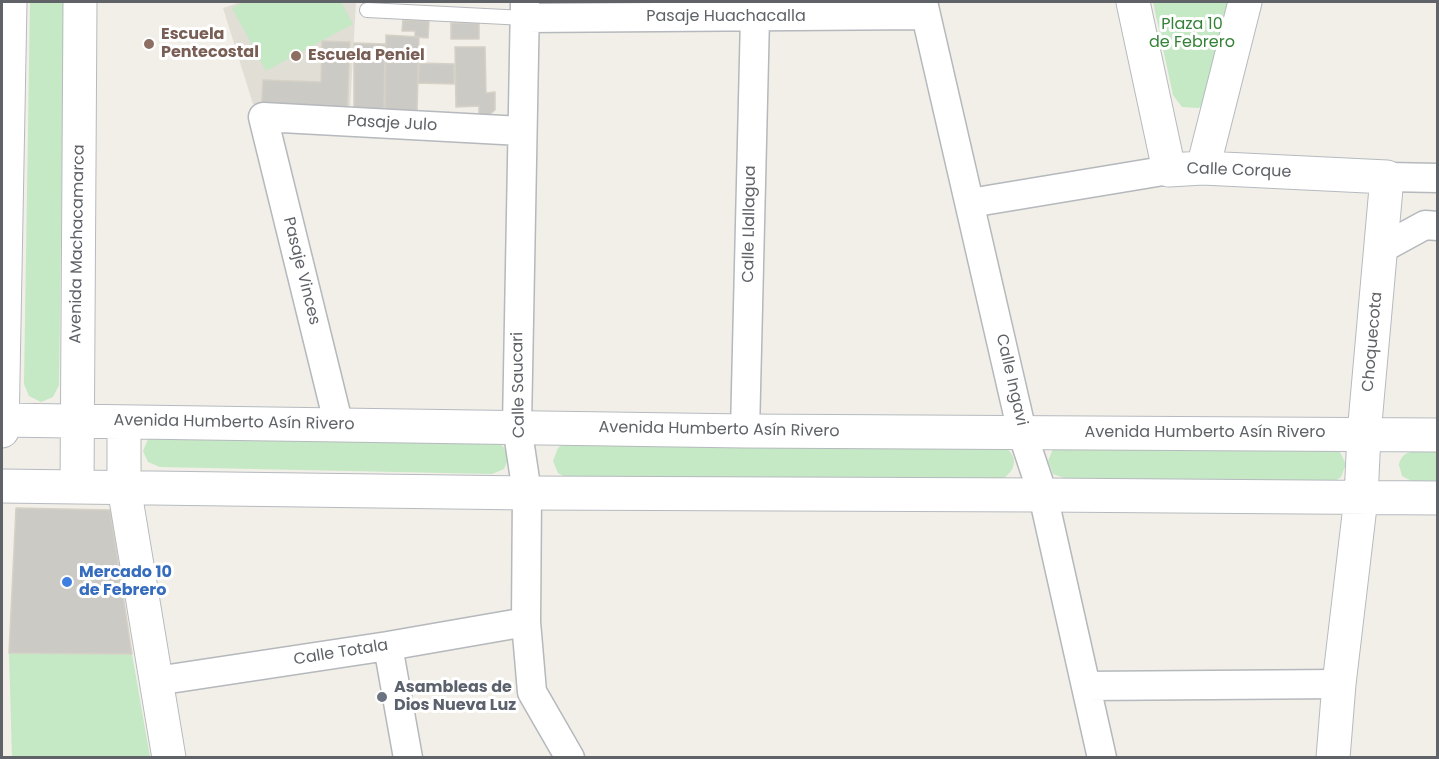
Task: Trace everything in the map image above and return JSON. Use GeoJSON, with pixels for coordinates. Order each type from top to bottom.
{"type":"FeatureCollection","features":[{"type":"Feature","properties":{"kind":"street"},"geometry":{"type":"LineString","coordinates":[[2,423],[10,2]]}},
{"type":"Feature","properties":{"kind":"street","name":"Avenida Machacamarca"},"geometry":{"type":"LineString","coordinates":[[77,487],[80,2]]}},
{"type":"Feature","properties":{"kind":"street"},"geometry":{"type":"LineString","coordinates":[[1133,2],[1169,170]]}},
{"type":"Feature","properties":{"kind":"street"},"geometry":{"type":"LineString","coordinates":[[1203,168],[1245,2]]}},
{"type":"Feature","properties":{"kind":"street","name":"Pasaje Huachacalla"},"geometry":{"type":"LineString","coordinates":[[525,10],[755,17],[925,8]]}},
{"type":"Feature","properties":{"kind":"street","name":"Calle Ingavi"},"geometry":{"type":"LineString","coordinates":[[925,8],[1022,432],[1042,495],[1102,758]]}},
{"type":"Feature","properties":{"kind":"street","name":"Calle Saucari"},"geometry":{"type":"LineString","coordinates":[[525,10],[517,426],[527,494],[526,622],[532,692],[570,758]]}},
{"type":"Feature","properties":{"kind":"street","name":"Calle Llallagua"},"geometry":{"type":"LineString","coordinates":[[745,431],[755,17]]}},
{"type":"Feature","properties":{"kind":"street","name":"Pasaje Julo"},"geometry":{"type":"LineString","coordinates":[[263,117],[522,131]]}},
{"type":"Feature","properties":{"kind":"street","name":"Pasaje Vinces"},"geometry":{"type":"LineString","coordinates":[[263,117],[339,426]]}},
{"type":"Feature","properties":{"kind":"street","name":"Calle Corque"},"geometry":{"type":"LineString","coordinates":[[970,203],[1169,170],[1203,168],[1437,178]]}},
{"type":"Feature","properties":{"kind":"street","name":"Choquecota"},"geometry":{"type":"LineString","coordinates":[[1334,758],[1339,684],[1361,498],[1364,434],[1387,177]]}},
{"type":"Feature","properties":{"kind":"street"},"geometry":{"type":"LineString","coordinates":[[1381,249],[1425,225],[1437,226]]}},
{"type":"Feature","properties":{"kind":"street","name":"Avenida Humberto Asín Rivero"},"geometry":{"type":"LineString","coordinates":[[2,423],[76,421],[745,431],[1437,435]]}},
{"type":"Feature","properties":{"kind":"street"},"geometry":{"type":"LineString","coordinates":[[124,422],[124,487],[169,758]]}},
{"type":"Feature","properties":{"kind":"street"},"geometry":{"type":"LineString","coordinates":[[2,486],[527,494],[1437,498]]}},
{"type":"Feature","properties":{"kind":"street","name":"Calle Totala"},"geometry":{"type":"LineString","coordinates":[[156,681],[388,646],[526,622]]}},
{"type":"Feature","properties":{"kind":"street"},"geometry":{"type":"LineString","coordinates":[[388,646],[408,758]]}},
{"type":"Feature","properties":{"kind":"street"},"geometry":{"type":"LineString","coordinates":[[1086,686],[1339,684]]}},
{"type":"Feature","properties":{"kind":"lane"},"geometry":{"type":"LineString","coordinates":[[367,10],[525,10]]}},
{"type":"Feature","properties":{"kind":"shaded area","name":"Escuela Peniel"},"geometry":{"type":"Polygon","coordinates":[[[241,2],[356,2],[350,109],[253,104],[223,8],[241,2]]]}},
{"type":"Feature","properties":{"kind":"green space"},"geometry":{"type":"Polygon","coordinates":[[[30,2],[64,2],[59,385],[53,397],[41,402],[29,396],[24,384],[30,2]]]}},
{"type":"Feature","properties":{"kind":"green space"},"geometry":{"type":"Polygon","coordinates":[[[244,2],[341,2],[353,24],[266,71],[232,8],[244,2]]]}},
{"type":"Feature","properties":{"kind":"green space","name":"Plaza 10 de Febrero"},"geometry":{"type":"Polygon","coordinates":[[[1153,2],[1233,2],[1205,105],[1198,108],[1182,107],[1173,95],[1153,2]]]}},
{"type":"Feature","properties":{"kind":"green space"},"geometry":{"type":"Polygon","coordinates":[[[153,435],[498,442],[506,451],[507,457],[504,469],[492,474],[160,467],[148,462],[143,451],[148,439],[153,435]]]}},
{"type":"Feature","properties":{"kind":"green space"},"geometry":{"type":"Polygon","coordinates":[[[563,444],[1003,445],[1011,453],[1014,466],[1004,478],[565,477],[558,473],[553,461],[558,448],[563,444]]]}},
{"type":"Feature","properties":{"kind":"green space"},"geometry":{"type":"Polygon","coordinates":[[[1334,448],[1340,452],[1346,464],[1341,477],[1335,481],[1067,479],[1053,474],[1048,461],[1053,449],[1334,448]]]}},
{"type":"Feature","properties":{"kind":"green space"},"geometry":{"type":"Polygon","coordinates":[[[1414,451],[1437,451],[1437,481],[1412,481],[1402,476],[1399,465],[1404,455],[1414,451]]]}},
{"type":"Feature","properties":{"kind":"green space"},"geometry":{"type":"Polygon","coordinates":[[[9,653],[132,654],[150,757],[12,757],[9,653]]]}},
{"type":"Feature","properties":{"kind":"building"},"geometry":{"type":"Polygon","coordinates":[[[403,20],[429,21],[428,38],[415,37],[415,31],[402,31],[403,20]]]}},
{"type":"Feature","properties":{"kind":"building"},"geometry":{"type":"Polygon","coordinates":[[[451,23],[479,23],[479,39],[451,39],[451,23]]]}},
{"type":"Feature","properties":{"kind":"building"},"geometry":{"type":"Polygon","coordinates":[[[386,35],[419,37],[417,112],[385,111],[386,35]]]}},
{"type":"Feature","properties":{"kind":"building"},"geometry":{"type":"Polygon","coordinates":[[[322,41],[350,42],[347,119],[261,116],[263,80],[321,82],[322,41]]]}},
{"type":"Feature","properties":{"kind":"building"},"geometry":{"type":"Polygon","coordinates":[[[354,43],[385,44],[384,116],[354,116],[354,43]]]}},
{"type":"Feature","properties":{"kind":"building"},"geometry":{"type":"Polygon","coordinates":[[[455,47],[485,47],[486,93],[495,92],[495,110],[487,117],[479,118],[479,106],[456,107],[455,47]]]}},
{"type":"Feature","properties":{"kind":"building"},"geometry":{"type":"Polygon","coordinates":[[[419,63],[454,64],[454,84],[418,83],[419,63]]]}},
{"type":"Feature","properties":{"kind":"building","name":"Mercado 10 de Febrero"},"geometry":{"type":"Polygon","coordinates":[[[16,508],[110,510],[132,654],[9,653],[16,508]]]}},
{"type":"Feature","properties":{"kind":"place","name":"Escuela Pentecostal"},"geometry":{"type":"Point","coordinates":[149,44]}},
{"type":"Feature","properties":{"kind":"place","name":"Escuela Peniel"},"geometry":{"type":"Point","coordinates":[296,56]}},
{"type":"Feature","properties":{"kind":"place","name":"Mercado 10 de Febrero"},"geometry":{"type":"Point","coordinates":[67,582]}},
{"type":"Feature","properties":{"kind":"place","name":"Asambleas de Dios Nueva Luz"},"geometry":{"type":"Point","coordinates":[382,697]}}]}
